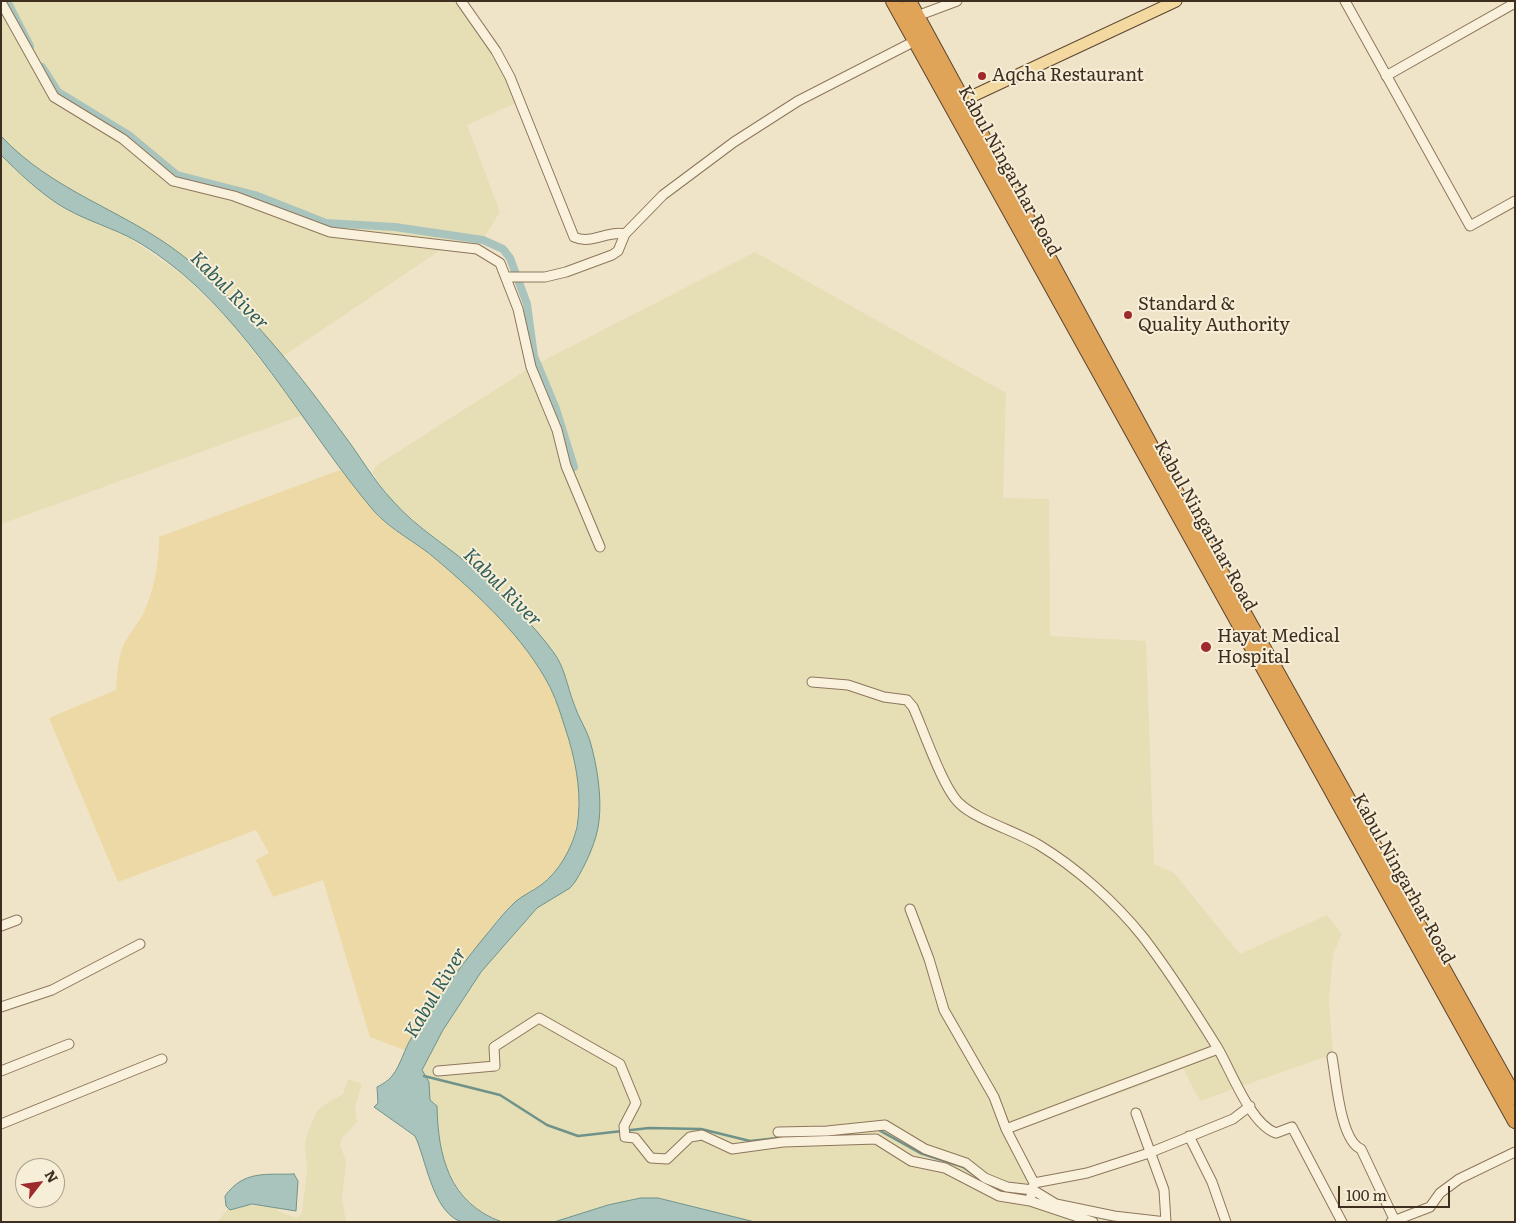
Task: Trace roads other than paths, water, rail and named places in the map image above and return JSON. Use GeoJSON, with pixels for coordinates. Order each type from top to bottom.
{"type":"FeatureCollection","features":[{"type":"Feature","properties":{"kind":"highway","name":"Kabul Ningarhar Road"},"geometry":{"type":"LineString","coordinates":[[893,1],[952,105],[1095,368],[1206,555]]}},
{"type":"Feature","properties":{"kind":"highway","name":"Kabul Ningarhar Road"},"geometry":{"type":"LineString","coordinates":[[909,1],[964,100],[1206,555],[1457,1005],[1515,1120]]}},
{"type":"Feature","properties":{"kind":"highway","name":"Kabul Ningarhar Road"},"geometry":{"type":"LineString","coordinates":[[1457,1005],[1515,1097]]}},
{"type":"Feature","properties":{"kind":"main road"},"geometry":{"type":"LineString","coordinates":[[964,100],[1176,1]]}},
{"type":"Feature","properties":{"kind":"street"},"geometry":{"type":"LineString","coordinates":[[461,1],[496,51],[510,77],[574,237],[579,239],[598,239],[619,233],[623,239]]}},
{"type":"Feature","properties":{"kind":"street"},"geometry":{"type":"LineString","coordinates":[[917,16],[957,1]]}},
{"type":"Feature","properties":{"kind":"street"},"geometry":{"type":"LineString","coordinates":[[1345,1],[1470,226],[1515,201]]}},
{"type":"Feature","properties":{"kind":"street"},"geometry":{"type":"LineString","coordinates":[[1,2],[54,97],[123,139],[172,181],[234,196],[330,232],[477,249],[490,255],[500,263],[518,309],[531,367],[558,430],[566,466],[600,547]]}},
{"type":"Feature","properties":{"kind":"street"},"geometry":{"type":"LineString","coordinates":[[1386,76],[1515,3]]}},
{"type":"Feature","properties":{"kind":"street"},"geometry":{"type":"LineString","coordinates":[[506,277],[545,277],[566,272],[612,255],[618,251],[623,239],[663,195],[750,131],[798,101],[915,41]]}},
{"type":"Feature","properties":{"kind":"street"},"geometry":{"type":"LineString","coordinates":[[812,682],[848,685],[884,697],[907,700],[913,707],[948,787],[957,802],[968,811],[1039,845],[1109,900],[1143,937],[1218,1049],[1250,1106],[1270,1131],[1276,1133],[1292,1127],[1342,1222]]}},
{"type":"Feature","properties":{"kind":"street"},"geometry":{"type":"LineString","coordinates":[[910,909],[929,959],[944,1010],[994,1097],[1006,1129],[1034,1187],[1056,1204],[1114,1216],[1166,1222],[1164,1190],[1152,1152],[1136,1113]]}},
{"type":"Feature","properties":{"kind":"street"},"geometry":{"type":"LineString","coordinates":[[1,926],[17,920]]}},
{"type":"Feature","properties":{"kind":"street"},"geometry":{"type":"LineString","coordinates":[[1,1007],[52,990],[140,944]]}},
{"type":"Feature","properties":{"kind":"street"},"geometry":{"type":"LineString","coordinates":[[438,1071],[495,1066],[494,1047],[539,1018],[620,1064],[636,1103],[624,1126],[625,1137],[635,1138],[651,1158],[667,1159],[690,1137],[702,1135],[732,1149],[783,1142],[876,1139],[916,1162],[945,1168],[999,1196],[1030,1201],[1070,1219],[1093,1222]]}},
{"type":"Feature","properties":{"kind":"street"},"geometry":{"type":"LineString","coordinates":[[1,1071],[69,1044]]}},
{"type":"Feature","properties":{"kind":"street"},"geometry":{"type":"LineString","coordinates":[[1006,1129],[1218,1049]]}},
{"type":"Feature","properties":{"kind":"street"},"geometry":{"type":"LineString","coordinates":[[1332,1057],[1342,1118],[1351,1143],[1361,1149],[1393,1221],[1430,1207],[1440,1193],[1459,1179],[1515,1152]]}},
{"type":"Feature","properties":{"kind":"street"},"geometry":{"type":"LineString","coordinates":[[1,1124],[162,1059]]}},
{"type":"Feature","properties":{"kind":"street"},"geometry":{"type":"LineString","coordinates":[[778,1132],[827,1131],[885,1125],[925,1149],[966,1162],[985,1178],[1008,1187],[1034,1187],[1087,1173],[1152,1152],[1233,1119],[1250,1106]]}},
{"type":"Feature","properties":{"kind":"street"},"geometry":{"type":"LineString","coordinates":[[1189,1136],[1212,1182],[1226,1222]]}},
{"type":"Feature","properties":{"kind":"street"},"geometry":{"type":"LineString","coordinates":[[1030,1201],[1034,1187]]}},
{"type":"Feature","properties":{"kind":"water"},"geometry":{"type":"Polygon","coordinates":[[[1,136],[43,172],[160,239],[205,274],[249,317],[289,363],[392,500],[424,530],[470,566],[500,593],[537,632],[561,665],[576,709],[590,741],[597,771],[600,812],[598,829],[593,845],[583,869],[570,888],[537,908],[481,972],[443,1030],[422,1070],[429,1082],[430,1100],[437,1106],[440,1143],[450,1176],[458,1190],[470,1203],[484,1214],[502,1222],[463,1222],[450,1215],[436,1195],[415,1136],[374,1107],[378,1103],[377,1087],[387,1081],[395,1072],[412,1037],[454,975],[502,915],[521,897],[548,880],[564,859],[572,843],[577,827],[578,783],[569,740],[553,693],[527,651],[499,618],[437,560],[388,524],[373,510],[327,451],[260,358],[211,301],[184,275],[149,249],[127,236],[66,209],[43,193],[1,155],[1,136]]]}},
{"type":"Feature","properties":{"kind":"water"},"geometry":{"type":"Polygon","coordinates":[[[294,1174],[298,1181],[296,1211],[252,1204],[230,1210],[226,1206],[225,1196],[232,1188],[248,1178],[264,1175],[294,1174]]]}},
{"type":"Feature","properties":{"kind":"water"},"geometry":{"type":"Polygon","coordinates":[[[641,1198],[658,1198],[755,1222],[554,1222],[608,1205],[641,1198]]]}},
{"type":"Feature","properties":{"kind":"waterway"},"geometry":{"type":"LineString","coordinates":[[7,1],[30,46]]}},
{"type":"Feature","properties":{"kind":"waterway"},"geometry":{"type":"LineString","coordinates":[[42,67],[58,92],[130,136],[177,175],[255,195],[326,223],[395,227],[483,240],[503,249],[510,258],[527,304],[534,356],[556,409],[574,467]]}},
{"type":"Feature","properties":{"kind":"waterway"},"geometry":{"type":"LineString","coordinates":[[424,1076],[500,1095],[547,1125],[578,1136],[649,1128],[701,1129],[750,1141],[778,1138]]}},
{"type":"Feature","properties":{"kind":"waterway"},"geometry":{"type":"LineString","coordinates":[[877,1129],[920,1153],[963,1167],[1003,1193]]}},
{"type":"Feature","properties":{"kind":"waterway"},"geometry":{"type":"LineString","coordinates":[[783,1138],[805,1136]]}},
{"type":"Feature","properties":{"kind":"waterway"},"geometry":{"type":"LineString","coordinates":[[1103,1218],[1115,1220]]}},
{"type":"Feature","properties":{"kind":"place","name":"Aqcha Restaurant"},"geometry":{"type":"Point","coordinates":[982,76]}},
{"type":"Feature","properties":{"kind":"place","name":"Standard & Quality Authority"},"geometry":{"type":"Point","coordinates":[1128,315]}},
{"type":"Feature","properties":{"kind":"place","name":"Hayat Medical Hospital"},"geometry":{"type":"Point","coordinates":[1206,647]}},
{"type":"Feature","properties":{"kind":"water label","name":"Kabul River"},"geometry":{"type":"Point","coordinates":[229,291]}},
{"type":"Feature","properties":{"kind":"water label","name":"Kabul River"},"geometry":{"type":"Point","coordinates":[502,588]}},
{"type":"Feature","properties":{"kind":"water label","name":"Kabul River"},"geometry":{"type":"Point","coordinates":[436,993]}}]}
